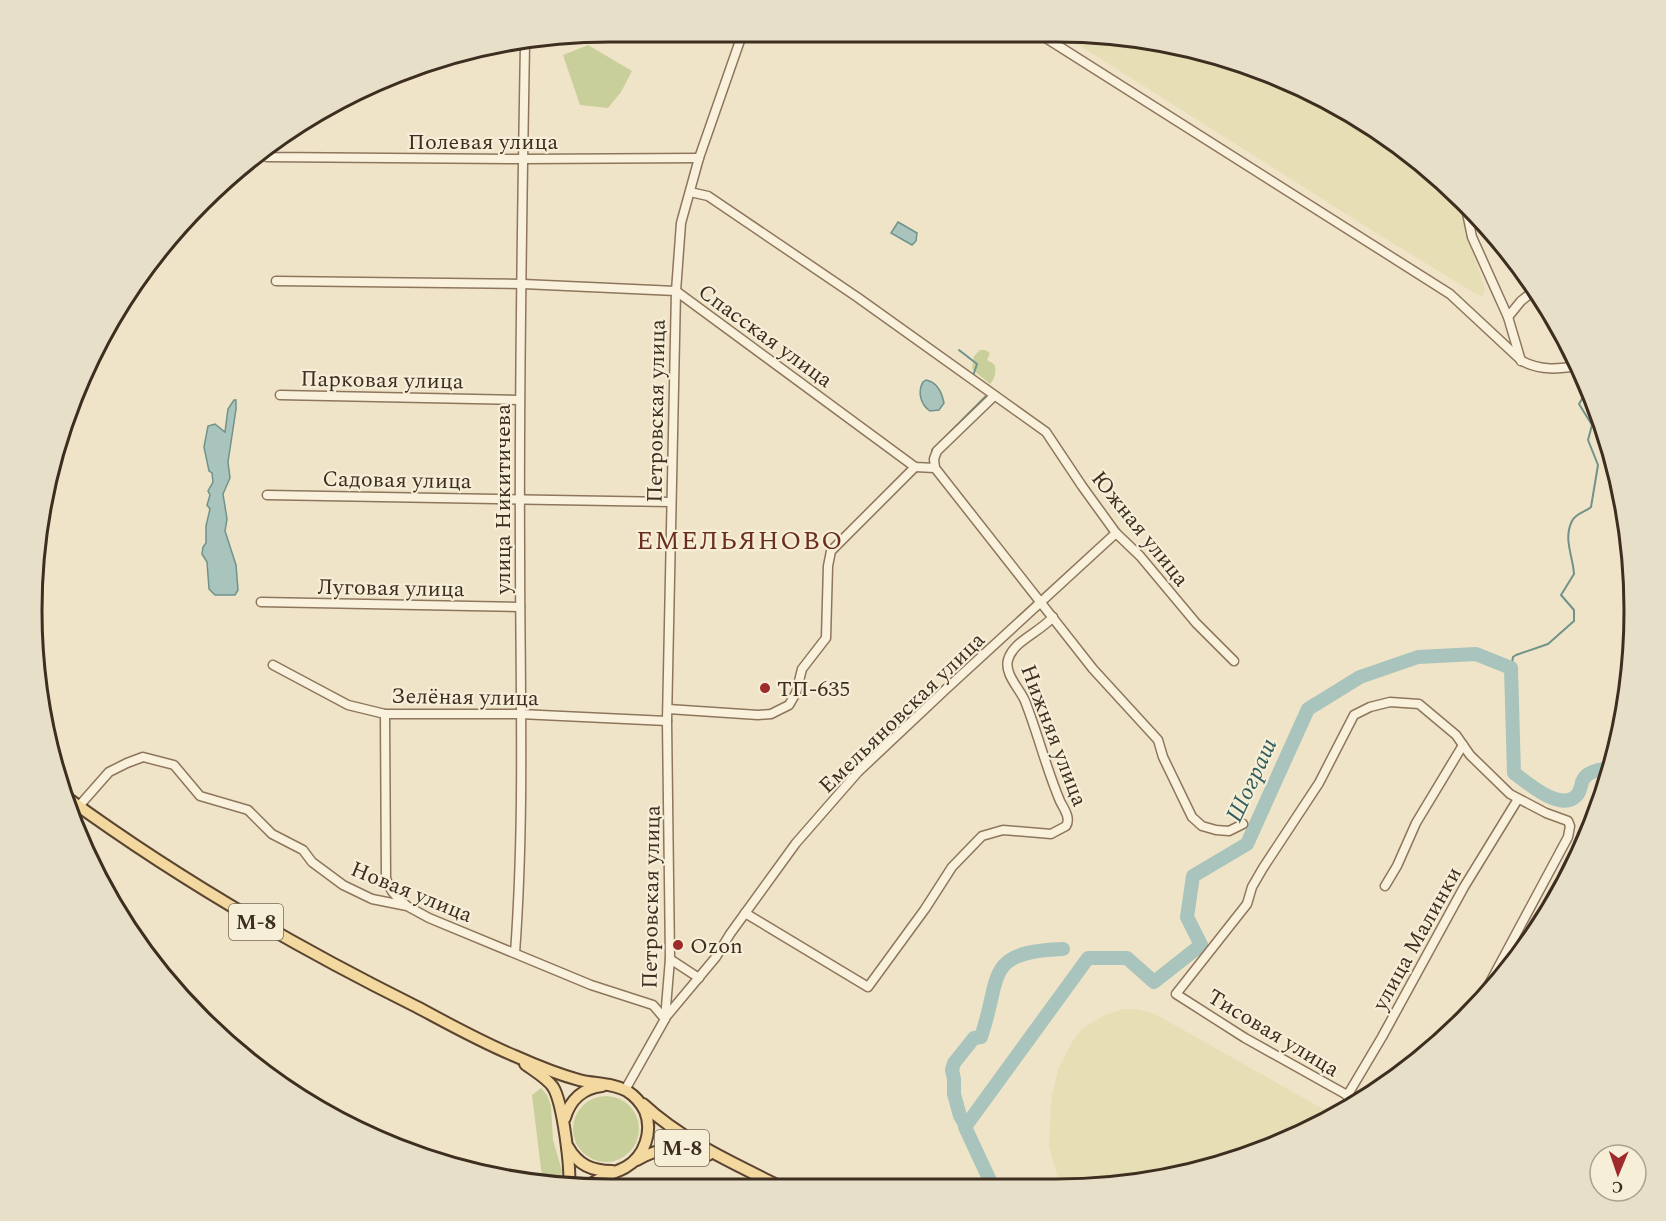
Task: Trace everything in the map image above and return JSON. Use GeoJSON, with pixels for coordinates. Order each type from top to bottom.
{"type":"FeatureCollection","features":[{"type":"Feature","properties":{"kind":"main road","name":"М-8"},"geometry":{"type":"LineString","coordinates":[[76,804],[166,867],[258,923],[386,992],[515,1056],[578,1079],[625,1091],[666,1125],[765,1179]]}},
{"type":"Feature","properties":{"kind":"main road","name":"М-8"},"geometry":{"type":"LineString","coordinates":[[515,1056],[551,1084],[559,1101],[565,1139]]}},
{"type":"Feature","properties":{"kind":"main road","name":"М-8"},"geometry":{"type":"LineString","coordinates":[[564,1125],[569,1106],[579,1095],[597,1086],[625,1091],[643,1108],[648,1130],[644,1147],[631,1164]]}},
{"type":"Feature","properties":{"kind":"main road"},"geometry":{"type":"LineString","coordinates":[[565,1139],[571,1152],[586,1166],[598,1170],[616,1171]]}},
{"type":"Feature","properties":{"kind":"main road"},"geometry":{"type":"LineString","coordinates":[[565,1139],[570,1178]]}},
{"type":"Feature","properties":{"kind":"main road","name":"М-8"},"geometry":{"type":"LineString","coordinates":[[616,1171],[660,1150],[674,1148],[694,1150],[734,1164]]}},
{"type":"Feature","properties":{"kind":"main road"},"geometry":{"type":"LineString","coordinates":[[600,1179],[616,1171]]}},
{"type":"Feature","properties":{"kind":"street","name":"Петровская улица"},"geometry":{"type":"LineString","coordinates":[[625,1091],[665,1019],[670,959],[668,709],[671,502],[676,291],[681,223],[699,158],[740,42]]}},
{"type":"Feature","properties":{"kind":"street"},"geometry":{"type":"LineString","coordinates":[[1052,42],[1450,294],[1522,361],[1534,367],[1555,370],[1569,368]]}},
{"type":"Feature","properties":{"kind":"street","name":"улица Никитичева"},"geometry":{"type":"LineString","coordinates":[[515,953],[519,910],[520,400],[523,284],[521,49]]}},
{"type":"Feature","properties":{"kind":"street","name":"Полевая улица"},"geometry":{"type":"LineString","coordinates":[[273,153],[523,159],[699,158]]}},
{"type":"Feature","properties":{"kind":"street"},"geometry":{"type":"LineString","coordinates":[[690,192],[708,195],[857,297],[994,396],[937,451],[934,459],[935,468],[1093,669],[1158,740],[1163,757],[1192,817],[1202,826],[1216,830],[1229,831],[1243,824]]}},
{"type":"Feature","properties":{"kind":"street"},"geometry":{"type":"LineString","coordinates":[[1467,220],[1472,237],[1508,317],[1522,361]]}},
{"type":"Feature","properties":{"kind":"street","name":"Спасская улица"},"geometry":{"type":"LineString","coordinates":[[276,281],[523,284],[676,291],[915,467]]}},
{"type":"Feature","properties":{"kind":"street"},"geometry":{"type":"LineString","coordinates":[[1508,317],[1528,295]]}},
{"type":"Feature","properties":{"kind":"street","name":"Парковая улица"},"geometry":{"type":"LineString","coordinates":[[280,395],[520,400]]}},
{"type":"Feature","properties":{"kind":"street","name":"Южная улица"},"geometry":{"type":"LineString","coordinates":[[994,396],[1046,432],[1116,534],[1140,556],[1196,623],[1234,661]]}},
{"type":"Feature","properties":{"kind":"street"},"geometry":{"type":"LineString","coordinates":[[668,709],[758,715],[771,714],[789,705],[796,693],[802,669],[826,638],[828,566],[831,551],[915,467],[935,468]]}},
{"type":"Feature","properties":{"kind":"street","name":"Садовая улица"},"geometry":{"type":"LineString","coordinates":[[267,495],[671,502]]}},
{"type":"Feature","properties":{"kind":"street","name":"Емельяновская улица"},"geometry":{"type":"LineString","coordinates":[[665,1019],[716,957],[796,843],[858,772],[1116,534]]}},
{"type":"Feature","properties":{"kind":"street","name":"Луговая улица"},"geometry":{"type":"LineString","coordinates":[[261,602],[520,608]]}},
{"type":"Feature","properties":{"kind":"street","name":"Нижняя улица"},"geometry":{"type":"LineString","coordinates":[[745,914],[868,987],[925,909],[952,867],[982,836],[1003,830],[1052,834],[1066,826],[1068,819],[1053,785],[1025,700],[1007,671],[1007,662],[1019,642],[1034,634],[1053,617]]}},
{"type":"Feature","properties":{"kind":"street","name":"Зелёная улица"},"geometry":{"type":"LineString","coordinates":[[273,665],[348,705],[385,714],[520,714],[668,721]]}},
{"type":"Feature","properties":{"kind":"street","name":"Тисовая улица"},"geometry":{"type":"LineString","coordinates":[[1349,1097],[1245,1038],[1176,994],[1247,904],[1257,878],[1276,845],[1299,816],[1319,783],[1354,715],[1370,706],[1390,702],[1419,704],[1456,735],[1463,745]]}},
{"type":"Feature","properties":{"kind":"street"},"geometry":{"type":"LineString","coordinates":[[385,714],[386,878],[388,887],[407,906]]}},
{"type":"Feature","properties":{"kind":"street"},"geometry":{"type":"LineString","coordinates":[[1385,886],[1397,866],[1416,823],[1463,745],[1470,755],[1510,794],[1568,821],[1570,826],[1568,837],[1498,967]]}},
{"type":"Feature","properties":{"kind":"street","name":"Новая улица"},"geometry":{"type":"LineString","coordinates":[[79,806],[109,772],[127,763],[143,757],[174,765],[200,796],[248,810],[272,834],[303,850],[312,862],[343,885],[372,899],[407,906],[429,918],[591,986],[653,1005],[665,1019]]}},
{"type":"Feature","properties":{"kind":"street","name":"улица Малинки"},"geometry":{"type":"LineString","coordinates":[[1353,1095],[1464,887],[1518,799]]}},
{"type":"Feature","properties":{"kind":"street"},"geometry":{"type":"LineString","coordinates":[[670,959],[699,978]]}},
{"type":"Feature","properties":{"kind":"shaded area"},"geometry":{"type":"Polygon","coordinates":[[[1075,43],[1130,47],[1203,61],[1273,85],[1340,118],[1402,159],[1462,214],[1485,289],[1483,296],[1476,294],[1075,43]]]}},
{"type":"Feature","properties":{"kind":"shaded area"},"geometry":{"type":"Polygon","coordinates":[[[1123,1009],[1136,1009],[1155,1014],[1326,1110],[1273,1136],[1203,1160],[1130,1174],[1058,1179],[1049,1147],[1051,1101],[1058,1069],[1071,1043],[1083,1028],[1105,1015],[1123,1009]]]}},
{"type":"Feature","properties":{"kind":"green space"},"geometry":{"type":"Polygon","coordinates":[[[588,45],[632,71],[621,92],[608,108],[580,105],[563,55],[588,45]]]}},
{"type":"Feature","properties":{"kind":"green space"},"geometry":{"type":"Polygon","coordinates":[[[980,350],[990,353],[987,360],[995,367],[995,375],[990,384],[972,369],[974,356],[980,350]]]}},
{"type":"Feature","properties":{"kind":"green space"},"geometry":{"type":"Polygon","coordinates":[[[541,1088],[547,1095],[551,1106],[553,1140],[562,1171],[561,1177],[542,1175],[532,1095],[541,1088]]]}},
{"type":"Feature","properties":{"kind":"green space"},"geometry":{"type":"Polygon","coordinates":[[[606,1096],[619,1099],[629,1106],[636,1116],[639,1129],[636,1142],[629,1152],[619,1159],[606,1162],[593,1159],[583,1152],[576,1142],[573,1129],[576,1116],[583,1106],[593,1099],[606,1096]]]}},
{"type":"Feature","properties":{"kind":"water"},"geometry":{"type":"Polygon","coordinates":[[[898,222],[917,233],[916,241],[912,245],[891,233],[898,222]]]}},
{"type":"Feature","properties":{"kind":"water"},"geometry":{"type":"Polygon","coordinates":[[[926,380],[933,383],[940,392],[944,403],[939,410],[930,411],[922,402],[920,390],[926,380]]]}},
{"type":"Feature","properties":{"kind":"water"},"geometry":{"type":"Polygon","coordinates":[[[236,400],[236,409],[228,462],[230,478],[223,494],[227,519],[225,531],[236,565],[238,590],[235,595],[215,595],[209,589],[207,562],[202,554],[206,543],[206,526],[210,509],[207,505],[210,495],[208,491],[213,482],[204,447],[208,426],[215,424],[225,432],[228,409],[236,400]]]}},
{"type":"Feature","properties":{"kind":"waterway"},"geometry":{"type":"LineString","coordinates":[[959,350],[977,364],[973,376]]}},
{"type":"Feature","properties":{"kind":"waterway"},"geometry":{"type":"LineString","coordinates":[[932,450],[986,396]]}},
{"type":"Feature","properties":{"kind":"waterway"},"geometry":{"type":"LineString","coordinates":[[1511,668],[1513,657],[1548,644],[1574,621],[1574,610],[1561,595],[1574,574],[1568,534],[1574,518],[1591,507],[1598,465],[1588,440],[1592,425],[1579,404],[1583,398]]}},
{"type":"Feature","properties":{"kind":"waterway","name":"Шограш"},"geometry":{"type":"LineString","coordinates":[[989,1179],[965,1127],[1088,958],[1127,958],[1154,982],[1201,945],[1187,917],[1193,876],[1247,844],[1308,709],[1360,677],[1418,657],[1476,654],[1511,668],[1514,773],[1545,795],[1562,801],[1570,800],[1577,795],[1587,775],[1601,770]]}},
{"type":"Feature","properties":{"kind":"waterway"},"geometry":{"type":"LineString","coordinates":[[966,1126],[960,1116],[954,1094],[952,1070],[954,1063],[974,1038],[981,1037],[1000,971],[1007,962],[1019,955],[1063,949]]}},
{"type":"Feature","properties":{"kind":"place","name":"ТП-635"},"geometry":{"type":"Point","coordinates":[765,688]}},
{"type":"Feature","properties":{"kind":"place","name":"Ozon"},"geometry":{"type":"Point","coordinates":[678,945]}},
{"type":"Feature","properties":{"kind":"district","name":"ЕМЕЛЬЯНОВО"},"geometry":{"type":"Point","coordinates":[740,540]}}]}
